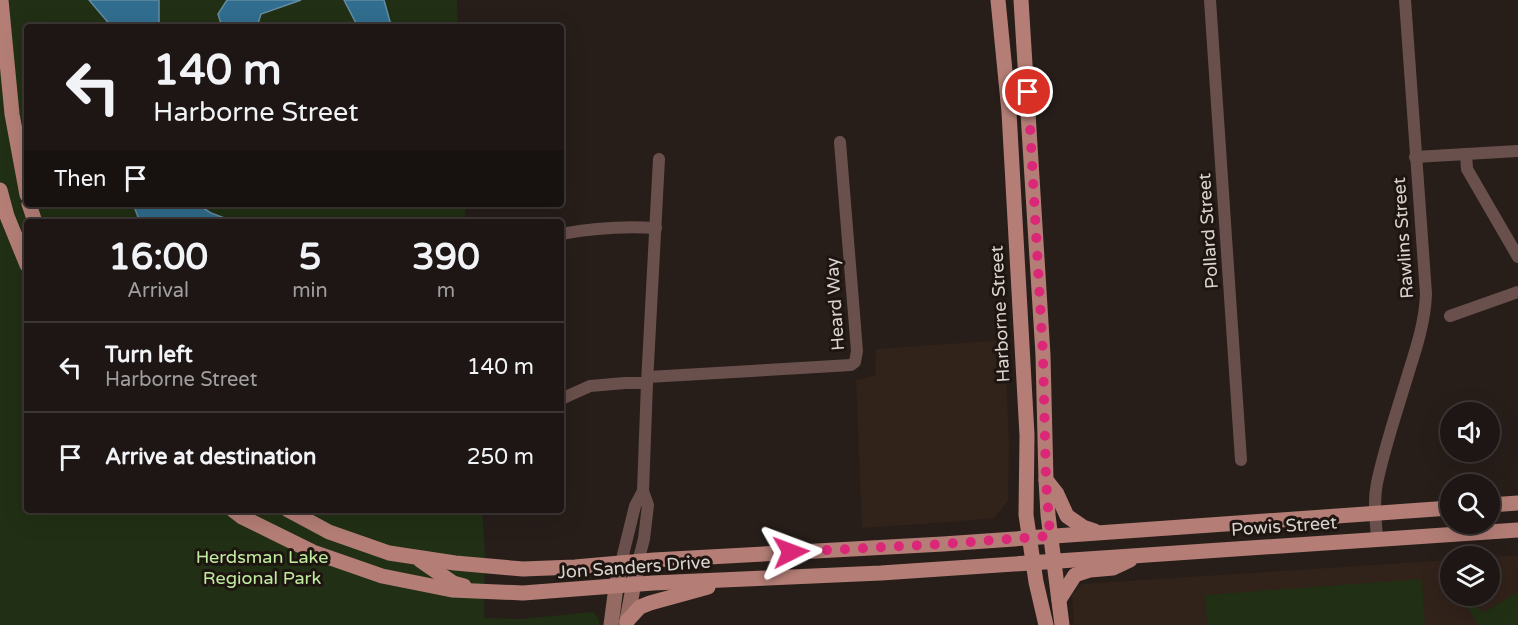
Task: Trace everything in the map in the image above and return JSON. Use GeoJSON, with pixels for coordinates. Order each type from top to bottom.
{"type":"FeatureCollection","features":[{"type":"Feature","properties":{"kind":"main road"},"geometry":{"type":"LineString","coordinates":[[1,0],[12,114],[24,179]]}},
{"type":"Feature","properties":{"kind":"main road","name":"Harborne Street"},"geometry":{"type":"LineString","coordinates":[[998,0],[1009,112],[1027,435],[1026,516],[1046,625]]}},
{"type":"Feature","properties":{"kind":"main road"},"geometry":{"type":"LineString","coordinates":[[1021,0],[1043,355],[1046,480],[1050,536],[1062,625]]}},
{"type":"Feature","properties":{"kind":"main road"},"geometry":{"type":"LineString","coordinates":[[0,190],[7,216],[24,258]]}},
{"type":"Feature","properties":{"kind":"main road"},"geometry":{"type":"LineString","coordinates":[[1046,480],[1057,494],[1067,516],[1083,527],[1101,533]]}},
{"type":"Feature","properties":{"kind":"main road"},"geometry":{"type":"LineString","coordinates":[[1500,504],[1518,503]]}},
{"type":"Feature","properties":{"kind":"main road","name":"Powis Street"},"geometry":{"type":"LineString","coordinates":[[1050,536],[1440,509]]}},
{"type":"Feature","properties":{"kind":"main road","name":"Jon Sanders Drive"},"geometry":{"type":"LineString","coordinates":[[237,513],[313,552],[382,576],[452,590],[523,593],[1053,562]]}},
{"type":"Feature","properties":{"kind":"main road","name":"Jon Sanders Drive"},"geometry":{"type":"LineString","coordinates":[[294,513],[329,532],[389,553],[523,569],[1050,536]]}},
{"type":"Feature","properties":{"kind":"main road","name":"Powis Street"},"geometry":{"type":"LineString","coordinates":[[1053,562],[1518,530]]}},
{"type":"Feature","properties":{"kind":"main road"},"geometry":{"type":"LineString","coordinates":[[1059,600],[1074,575],[1090,570],[1113,568],[1138,556]]}},
{"type":"Feature","properties":{"kind":"main road"},"geometry":{"type":"LineString","coordinates":[[417,558],[453,583],[484,591]]}},
{"type":"Feature","properties":{"kind":"main road"},"geometry":{"type":"LineString","coordinates":[[621,624],[638,562]]}},
{"type":"Feature","properties":{"kind":"main road"},"geometry":{"type":"LineString","coordinates":[[621,563],[616,587],[621,624]]}},
{"type":"Feature","properties":{"kind":"main road"},"geometry":{"type":"LineString","coordinates":[[621,624],[640,607],[650,603],[736,579]]}},
{"type":"Feature","properties":{"kind":"street","name":"Pollard Street"},"geometry":{"type":"LineString","coordinates":[[1210,0],[1241,460]]}},
{"type":"Feature","properties":{"kind":"street","name":"Rawlins Street"},"geometry":{"type":"LineString","coordinates":[[1377,539],[1375,513],[1377,484],[1426,311],[1405,0]]}},
{"type":"Feature","properties":{"kind":"street","name":"Heard Way"},"geometry":{"type":"LineString","coordinates":[[647,380],[851,365],[855,362],[857,351],[840,142]]}},
{"type":"Feature","properties":{"kind":"street"},"geometry":{"type":"LineString","coordinates":[[1415,157],[1518,151]]}},
{"type":"Feature","properties":{"kind":"street"},"geometry":{"type":"LineString","coordinates":[[1466,154],[1467,169],[1518,257]]}},
{"type":"Feature","properties":{"kind":"street"},"geometry":{"type":"LineString","coordinates":[[638,562],[644,539],[648,505],[643,491],[659,159]]}},
{"type":"Feature","properties":{"kind":"street"},"geometry":{"type":"LineString","coordinates":[[564,234],[603,228],[656,228]]}},
{"type":"Feature","properties":{"kind":"street"},"geometry":{"type":"LineString","coordinates":[[1450,316],[1518,291]]}},
{"type":"Feature","properties":{"kind":"street"},"geometry":{"type":"LineString","coordinates":[[564,398],[590,386],[647,380]]}},
{"type":"Feature","properties":{"kind":"street"},"geometry":{"type":"LineString","coordinates":[[621,563],[635,506],[643,491]]}},
{"type":"Feature","properties":{"kind":"shaded area"},"geometry":{"type":"Polygon","coordinates":[[[1005,340],[1009,443],[1008,501],[994,518],[862,528],[856,380],[875,376],[876,349],[1005,340]]]}},
{"type":"Feature","properties":{"kind":"shaded area"},"geometry":{"type":"Polygon","coordinates":[[[1518,555],[1518,625],[1074,625],[1072,595],[1082,584],[1440,561],[1440,606],[1500,606],[1500,556],[1518,555]]]}},
{"type":"Feature","properties":{"kind":"green space","name":"Herdsman Lake Regional Park"},"geometry":{"type":"Polygon","coordinates":[[[0,0],[457,0],[458,24],[24,24],[24,207],[465,207],[466,219],[24,219],[24,513],[482,513],[485,553],[484,618],[522,619],[593,612],[599,620],[599,625],[0,625],[0,0]]]}},
{"type":"Feature","properties":{"kind":"green space"},"geometry":{"type":"Polygon","coordinates":[[[1422,579],[1425,625],[1207,625],[1205,595],[1422,579]]]}},
{"type":"Feature","properties":{"kind":"green space"},"geometry":{"type":"Polygon","coordinates":[[[1518,592],[1518,625],[1478,625],[1467,606],[1477,606],[1482,612],[1500,606],[1500,603],[1518,592]]]}},
{"type":"Feature","properties":{"kind":"water"},"geometry":{"type":"Polygon","coordinates":[[[89,0],[159,0],[159,24],[109,24],[89,0]]]}},
{"type":"Feature","properties":{"kind":"water"},"geometry":{"type":"Polygon","coordinates":[[[227,0],[301,0],[261,14],[258,24],[221,24],[218,14],[227,0]]]}},
{"type":"Feature","properties":{"kind":"water"},"geometry":{"type":"Polygon","coordinates":[[[344,0],[384,0],[391,24],[356,24],[344,0]]]}},
{"type":"Feature","properties":{"kind":"water"},"geometry":{"type":"Polygon","coordinates":[[[134,207],[202,207],[227,219],[139,219],[134,207]]]}},
{"type":"Feature","properties":{"kind":"route"},"geometry":{"type":"LineString","coordinates":[[791,552],[1050,536],[1046,480],[1043,355],[1028,92]]}}]}
